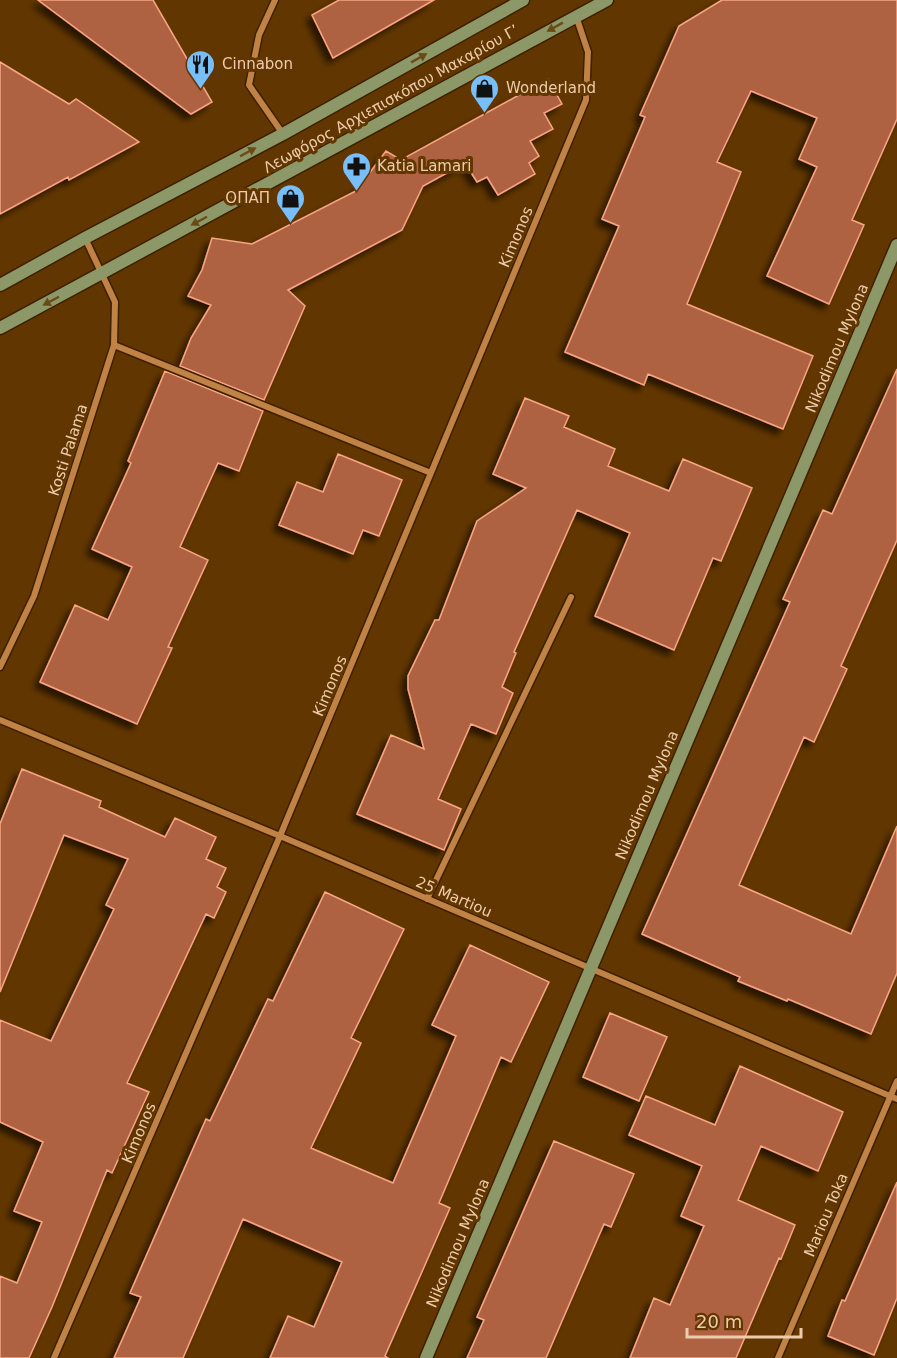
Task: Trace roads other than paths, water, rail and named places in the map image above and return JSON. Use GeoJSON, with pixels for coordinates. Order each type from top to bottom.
{"type":"FeatureCollection","features":[{"type":"Feature","properties":{"kind":"main road","name":"Λεωφόρος Αρχιεπισκόπου Μακαρίου Γ’"},"geometry":{"type":"LineString","coordinates":[[0,285],[283,134],[523,0]]}},
{"type":"Feature","properties":{"kind":"main road","name":"Λεωφόρος Αρχιεπισκόπου Μακαρίου Γ’"},"geometry":{"type":"LineString","coordinates":[[0,328],[607,0]]}},
{"type":"Feature","properties":{"kind":"main road","name":"Nikodimou Mylona"},"geometry":{"type":"LineString","coordinates":[[426,1358],[897,245]]}},
{"type":"Feature","properties":{"kind":"street"},"geometry":{"type":"LineString","coordinates":[[275,0],[259,35],[249,86],[283,134]]}},
{"type":"Feature","properties":{"kind":"street","name":"Kimonos"},"geometry":{"type":"LineString","coordinates":[[54,1358],[280,836],[586,100],[588,52],[576,16]]}},
{"type":"Feature","properties":{"kind":"street","name":"Kosti Palama"},"geometry":{"type":"LineString","coordinates":[[0,666],[34,596],[114,345],[115,302],[85,238]]}},
{"type":"Feature","properties":{"kind":"street"},"geometry":{"type":"LineString","coordinates":[[114,345],[431,473]]}},
{"type":"Feature","properties":{"kind":"street"},"geometry":{"type":"LineString","coordinates":[[427,899],[571,597]]}},
{"type":"Feature","properties":{"kind":"street","name":"25 Martiou"},"geometry":{"type":"LineString","coordinates":[[0,720],[280,836],[894,1097]]}},
{"type":"Feature","properties":{"kind":"street","name":"Mariou Toka"},"geometry":{"type":"LineString","coordinates":[[778,1358],[894,1097],[897,1081]]}},
{"type":"Feature","properties":{"kind":"place","name":"Cinnabon"},"geometry":{"type":"Point","coordinates":[201,90]}},
{"type":"Feature","properties":{"kind":"place","name":"Wonderland"},"geometry":{"type":"Point","coordinates":[485,114]}},
{"type":"Feature","properties":{"kind":"place","name":"Katia Lamari"},"geometry":{"type":"Point","coordinates":[356,192]}},
{"type":"Feature","properties":{"kind":"place","name":"ΟΠΑΠ"},"geometry":{"type":"Point","coordinates":[291,224]}}]}
